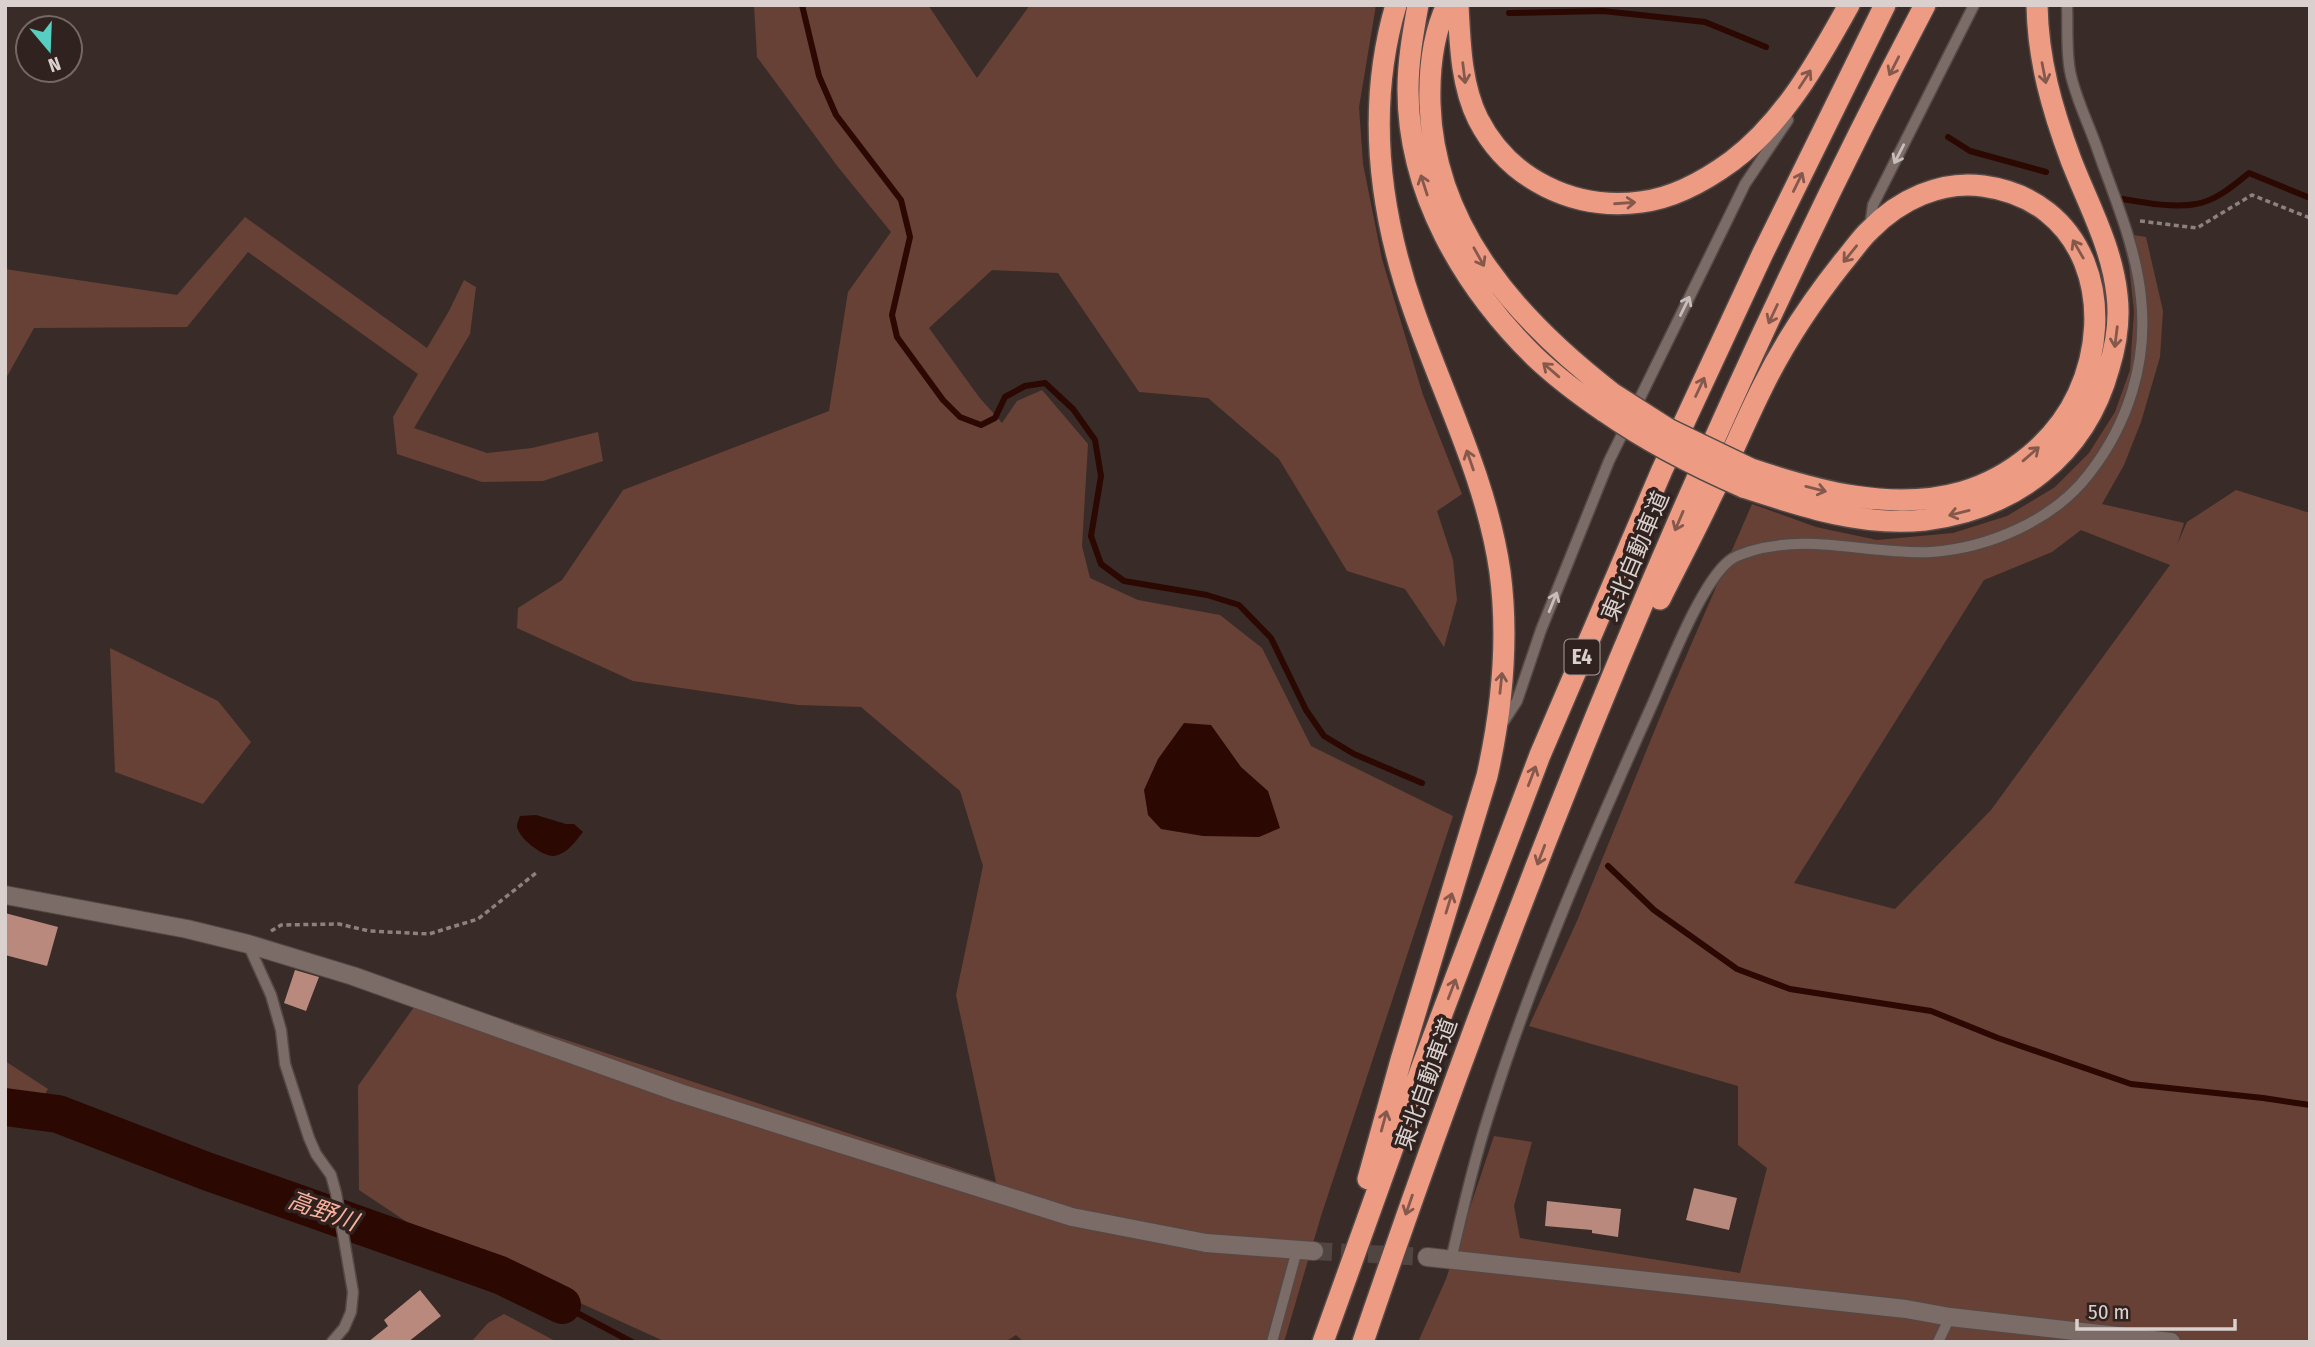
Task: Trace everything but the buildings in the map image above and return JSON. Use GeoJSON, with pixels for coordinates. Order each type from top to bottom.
{"type":"FeatureCollection","features":[{"type":"Feature","properties":{"kind":"highway"},"geometry":{"type":"LineString","coordinates":[[1325,1335],[1401,1060],[1469,838],[1496,732],[1505,651],[1500,570],[1482,494],[1397,260],[1381,181],[1379,129],[1382,68],[1396,5]]}},
{"type":"Feature","properties":{"kind":"highway"},"geometry":{"type":"LineString","coordinates":[[1418,5],[1408,90],[1414,150],[1434,215],[1465,274],[1506,326],[1535,357],[1571,388],[1609,403]]}},
{"type":"Feature","properties":{"kind":"highway"},"geometry":{"type":"LineString","coordinates":[[1447,5],[1439,21],[1431,62],[1430,123],[1444,183],[1486,268],[1508,297],[1609,403],[1660,447],[1703,470],[1747,478],[1794,483],[1868,498],[1931,497],[1962,492],[1991,481],[2028,456],[2062,422],[2078,395],[2089,365],[2095,332],[2095,302],[2091,279],[2082,254],[2069,233],[2029,200],[2004,188],[1976,184],[1944,187],[1915,196],[1891,211],[1869,230],[1828,281],[1796,328],[1763,386],[1711,497],[1575,768]]}},
{"type":"Feature","properties":{"kind":"highway"},"geometry":{"type":"LineString","coordinates":[[1458,5],[1466,88],[1477,117],[1490,140],[1525,175],[1550,189],[1580,201],[1610,204],[1643,202],[1676,193],[1704,180],[1734,159],[1784,108],[1849,5]]}},
{"type":"Feature","properties":{"kind":"highway","name":"東北自動車道"},"geometry":{"type":"LineString","coordinates":[[1325,1335],[1423,1064],[1541,755],[1662,470],[1762,255],[1885,5]]}},
{"type":"Feature","properties":{"kind":"highway","name":"東北自動車道"},"geometry":{"type":"LineString","coordinates":[[1363,1342],[1424,1164],[1500,960],[1575,768],[1692,489],[1871,112],[1926,5]]}},
{"type":"Feature","properties":{"kind":"highway"},"geometry":{"type":"LineString","coordinates":[[1747,478],[1793,504],[1857,517],[1923,520],[1952,515],[1979,508],[2034,480],[2070,445],[2095,409],[2114,353],[2117,295],[2102,237],[2056,120],[2044,77],[2037,5]]}},
{"type":"Feature","properties":{"kind":"street"},"geometry":{"type":"LineString","coordinates":[[5,895],[187,929],[248,944],[353,976],[680,1093],[1072,1217],[1206,1243],[1305,1250]]}},
{"type":"Feature","properties":{"kind":"street"},"geometry":{"type":"LineString","coordinates":[[1427,1257],[1906,1309],[1951,1317],[2171,1342]]}},
{"type":"Feature","properties":{"kind":"lane"},"geometry":{"type":"LineString","coordinates":[[1869,230],[1873,205],[1974,5]]}},
{"type":"Feature","properties":{"kind":"lane"},"geometry":{"type":"LineString","coordinates":[[1451,1260],[1488,1115],[1562,910],[1677,649],[1717,572],[1733,557],[1788,543],[1931,552],[1989,541],[2031,523],[2080,486],[2101,459],[2119,427],[2131,400],[2138,369],[2141,299],[2135,263],[2122,219],[2070,72],[2067,5]]}},
{"type":"Feature","properties":{"kind":"lane"},"geometry":{"type":"LineString","coordinates":[[1496,732],[1517,701],[1541,631],[1609,461],[1745,184],[1788,120],[1784,108]]}},
{"type":"Feature","properties":{"kind":"lane"},"geometry":{"type":"LineString","coordinates":[[248,944],[271,995],[281,1030],[285,1064],[309,1138],[316,1154],[331,1175],[337,1193],[353,1292],[351,1312],[344,1328],[332,1342]]}},
{"type":"Feature","properties":{"kind":"lane"},"geometry":{"type":"LineString","coordinates":[[1272,1342],[1305,1250]]}},
{"type":"Feature","properties":{"kind":"lane"},"geometry":{"type":"LineString","coordinates":[[1938,1342],[1951,1317]]}},
{"type":"Feature","properties":{"kind":"path"},"geometry":{"type":"LineString","coordinates":[[2122,219],[2197,228],[2252,195],[2310,218]]}},
{"type":"Feature","properties":{"kind":"path"},"geometry":{"type":"LineString","coordinates":[[248,944],[281,925],[339,924],[369,931],[429,934],[478,919],[536,873]]}},
{"type":"Feature","properties":{"kind":"shaded area"},"geometry":{"type":"Polygon","coordinates":[[[754,5],[928,5],[977,78],[1030,5],[1376,5],[1359,107],[1363,164],[1382,259],[1423,395],[1462,494],[1437,511],[1453,560],[1457,600],[1444,647],[1405,589],[1347,571],[1279,459],[1208,398],[1139,392],[1058,273],[992,270],[929,328],[979,397],[1002,423],[1017,401],[1042,390],[1088,444],[1082,546],[1090,578],[1138,600],[1220,615],[1262,648],[1311,746],[1453,816],[1321,1216],[1284,1342],[1024,1342],[1016,1335],[1005,1342],[666,1342],[419,1230],[359,1190],[358,1086],[424,993],[996,1182],[956,995],[983,866],[960,791],[861,707],[798,705],[633,681],[517,628],[518,608],[562,580],[623,490],[829,411],[848,292],[891,232],[838,167],[757,57],[754,5]]]}},
{"type":"Feature","properties":{"kind":"shaded area"},"geometry":{"type":"Polygon","coordinates":[[[245,217],[427,348],[464,280],[476,287],[470,334],[414,428],[487,453],[532,448],[598,432],[603,461],[543,481],[482,482],[397,454],[393,417],[418,374],[248,252],[187,327],[34,328],[5,380],[5,269],[177,295],[245,217]]]}},
{"type":"Feature","properties":{"kind":"shaded area"},"geometry":{"type":"Polygon","coordinates":[[[2121,233],[2146,237],[2163,311],[2160,357],[2141,422],[2124,465],[2102,504],[2184,523],[2177,545],[2187,522],[2236,490],[2310,513],[2310,1342],[1418,1342],[1446,1279],[1494,1136],[1532,1142],[1514,1206],[1520,1238],[1740,1273],[1767,1168],[1738,1145],[1738,1086],[1529,1026],[1577,921],[1665,705],[1752,504],[1816,527],[1877,540],[1953,533],[2007,516],[2055,487],[2089,453],[2115,412],[2130,370],[2134,312],[2129,265],[2121,233]],[[2081,530],[2052,552],[1984,580],[1794,883],[1895,909],[1991,810],[2170,565],[2081,530]]]}},
{"type":"Feature","properties":{"kind":"shaded area"},"geometry":{"type":"Polygon","coordinates":[[[110,648],[218,701],[251,742],[203,804],[115,772],[110,648]]]}},
{"type":"Feature","properties":{"kind":"shaded area"},"geometry":{"type":"Polygon","coordinates":[[[1184,723],[1211,725],[1241,767],[1268,791],[1280,828],[1259,837],[1203,836],[1161,829],[1148,815],[1144,790],[1158,759],[1184,723]]]}},
{"type":"Feature","properties":{"kind":"shaded area"},"geometry":{"type":"Polygon","coordinates":[[[536,815],[574,824],[583,832],[567,850],[559,855],[549,855],[532,846],[518,831],[520,816],[536,815]]]}},
{"type":"Feature","properties":{"kind":"shaded area"},"geometry":{"type":"Polygon","coordinates":[[[5,1061],[48,1089],[40,1102],[5,1098],[5,1061]]]}},
{"type":"Feature","properties":{"kind":"shaded area"},"geometry":{"type":"Polygon","coordinates":[[[504,1314],[557,1342],[471,1342],[488,1323],[504,1314]]]}},
{"type":"Feature","properties":{"kind":"waterway"},"geometry":{"type":"LineString","coordinates":[[802,5],[819,76],[836,115],[901,200],[910,237],[892,315],[897,337],[943,400],[960,417],[981,425],[995,418],[1005,397],[1025,386],[1045,383],[1073,409],[1095,440],[1101,476],[1091,536],[1101,564],[1124,581],[1207,595],[1239,605],[1271,638],[1306,710],[1324,736],[1354,754],[1422,783]]}},
{"type":"Feature","properties":{"kind":"waterway"},"geometry":{"type":"LineString","coordinates":[[1509,13],[1603,11],[1705,22],[1766,47]]}},
{"type":"Feature","properties":{"kind":"waterway"},"geometry":{"type":"LineString","coordinates":[[1948,137],[1970,151],[2046,172]]}},
{"type":"Feature","properties":{"kind":"waterway"},"geometry":{"type":"LineString","coordinates":[[2123,199],[2169,205],[2196,204],[2218,196],[2249,173],[2310,198]]}},
{"type":"Feature","properties":{"kind":"waterway"},"geometry":{"type":"LineString","coordinates":[[1608,866],[1654,910],[1737,969],[1790,989],[1931,1011],[1998,1038],[2131,1084],[2310,1105]]}},
{"type":"Feature","properties":{"kind":"waterway","name":"高野川"},"geometry":{"type":"LineString","coordinates":[[5,1107],[58,1114],[206,1171],[500,1275],[562,1305]]}},
{"type":"Feature","properties":{"kind":"waterway","name":"高野川"},"geometry":{"type":"LineString","coordinates":[[562,1305],[632,1342]]}},
{"type":"Feature","properties":{"kind":"tunnel"},"geometry":{"type":"LineString","coordinates":[[1314,1251],[1427,1257]]}}]}
